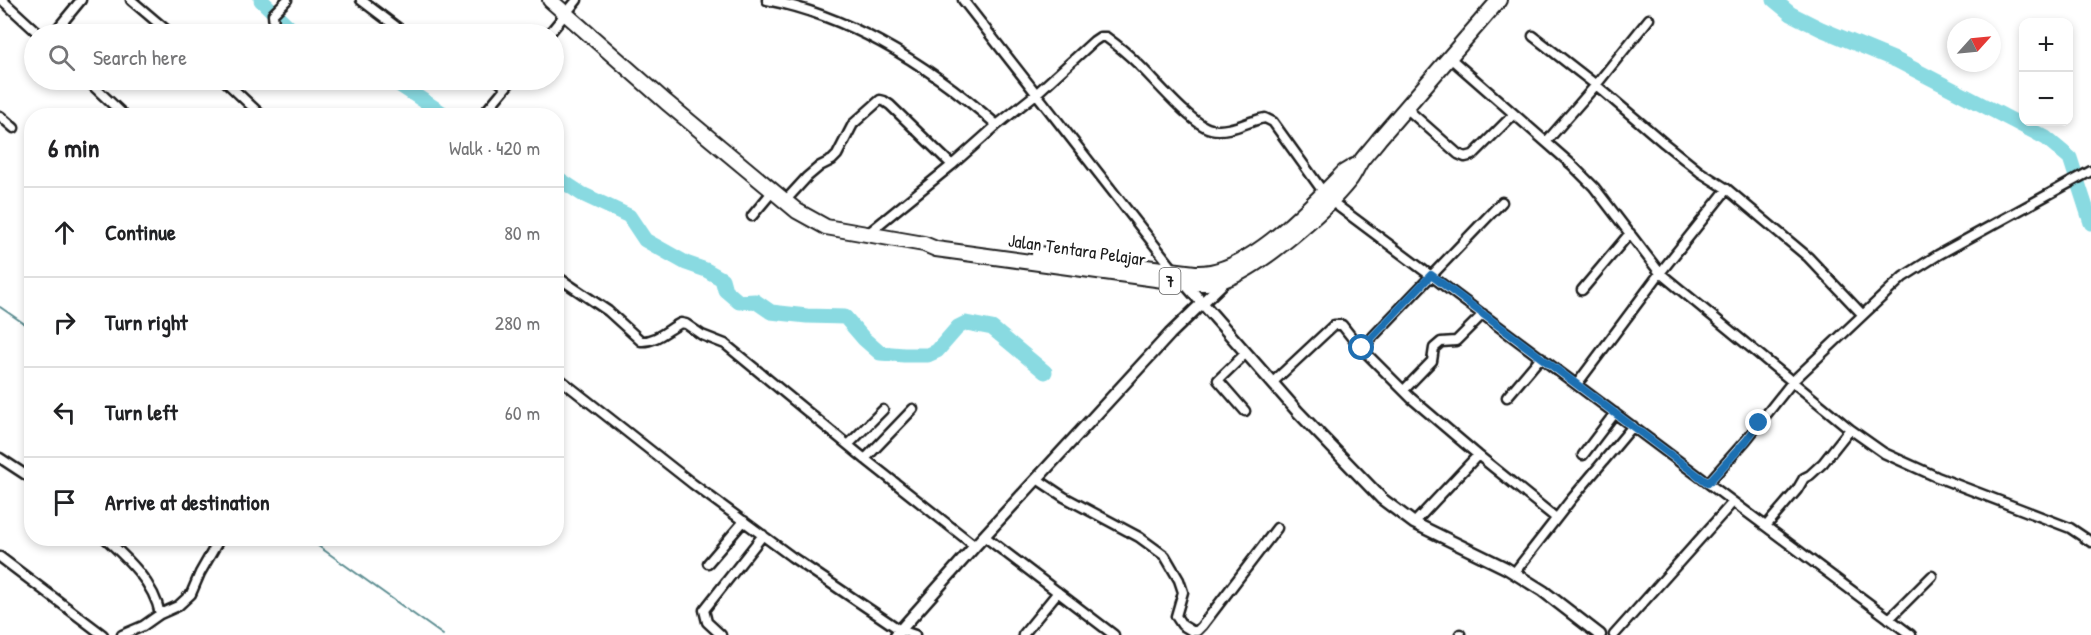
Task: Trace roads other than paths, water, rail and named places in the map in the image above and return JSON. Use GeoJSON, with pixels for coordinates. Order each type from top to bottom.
{"type":"FeatureCollection","features":[{"type":"Feature","properties":{"kind":"highway","name":"Jalan Tentara Pelajar"},"geometry":{"type":"LineString","coordinates":[[550,0],[666,102],[785,201],[826,227],[924,244],[936,249],[1185,283],[1212,282],[1230,272],[1257,262],[1284,241],[1327,197],[1350,179],[1360,162],[1498,0]]}},
{"type":"Feature","properties":{"kind":"highway","name":"Jalan Tentara Pelajar"},"geometry":{"type":"LineString","coordinates":[[924,244],[938,241],[1174,270],[1205,273],[1230,272]]}},
{"type":"Feature","properties":{"kind":"street"},"geometry":{"type":"LineString","coordinates":[[2,0],[28,24]]}},
{"type":"Feature","properties":{"kind":"street"},"geometry":{"type":"LineString","coordinates":[[61,24],[81,0]]}},
{"type":"Feature","properties":{"kind":"street"},"geometry":{"type":"LineString","coordinates":[[130,0],[159,24]]}},
{"type":"Feature","properties":{"kind":"street"},"geometry":{"type":"LineString","coordinates":[[274,24],[274,13],[287,0]]}},
{"type":"Feature","properties":{"kind":"street"},"geometry":{"type":"LineString","coordinates":[[558,24],[578,0]]}},
{"type":"Feature","properties":{"kind":"street"},"geometry":{"type":"LineString","coordinates":[[767,0],[806,10],[902,53],[960,93],[997,125]]}},
{"type":"Feature","properties":{"kind":"street"},"geometry":{"type":"LineString","coordinates":[[963,0],[1174,270],[1298,412],[1382,499],[1414,523],[1473,551],[1543,591],[1600,635]]}},
{"type":"Feature","properties":{"kind":"street"},"geometry":{"type":"LineString","coordinates":[[367,1],[394,24]]}},
{"type":"Feature","properties":{"kind":"street"},"geometry":{"type":"LineString","coordinates":[[1545,142],[1596,85],[1649,19]]}},
{"type":"Feature","properties":{"kind":"street"},"geometry":{"type":"LineString","coordinates":[[1533,36],[1700,172],[1727,189],[1808,257],[1862,314]]}},
{"type":"Feature","properties":{"kind":"street"},"geometry":{"type":"LineString","coordinates":[[865,235],[952,165],[1094,40],[1100,37],[1106,38],[1136,62],[1205,128],[1212,130],[1233,128],[1260,118],[1273,122],[1327,197],[1911,635]]}},
{"type":"Feature","properties":{"kind":"street"},"geometry":{"type":"LineString","coordinates":[[1449,57],[1594,187],[1660,273],[1850,429],[1884,453],[1937,477],[2070,528],[2091,542]]}},
{"type":"Feature","properties":{"kind":"street"},"geometry":{"type":"LineString","coordinates":[[98,90],[117,108]]}},
{"type":"Feature","properties":{"kind":"street"},"geometry":{"type":"LineString","coordinates":[[236,90],[254,108]]}},
{"type":"Feature","properties":{"kind":"street"},"geometry":{"type":"LineString","coordinates":[[492,108],[504,90]]}},
{"type":"Feature","properties":{"kind":"street"},"geometry":{"type":"LineString","coordinates":[[785,201],[807,177],[837,155],[853,124],[880,100],[890,105],[952,165]]}},
{"type":"Feature","properties":{"kind":"street"},"geometry":{"type":"LineString","coordinates":[[1406,108],[1458,154],[1466,157],[1473,155],[1513,115]]}},
{"type":"Feature","properties":{"kind":"street"},"geometry":{"type":"LineString","coordinates":[[0,116],[14,128]]}},
{"type":"Feature","properties":{"kind":"street"},"geometry":{"type":"LineString","coordinates":[[1708,483],[1746,441],[1793,381],[1903,277],[1918,266],[2091,171]]}},
{"type":"Feature","properties":{"kind":"street"},"geometry":{"type":"LineString","coordinates":[[1577,384],[1660,273],[1727,189]]}},
{"type":"Feature","properties":{"kind":"street"},"geometry":{"type":"LineString","coordinates":[[753,216],[773,191]]}},
{"type":"Feature","properties":{"kind":"street"},"geometry":{"type":"LineString","coordinates":[[1362,348],[1502,202]]}},
{"type":"Feature","properties":{"kind":"street"},"geometry":{"type":"LineString","coordinates":[[1582,290],[1630,233]]}},
{"type":"Feature","properties":{"kind":"street"},"geometry":{"type":"LineString","coordinates":[[898,633],[984,536],[1230,272]]}},
{"type":"Feature","properties":{"kind":"street"},"geometry":{"type":"LineString","coordinates":[[564,281],[608,311],[642,341],[659,336],[681,323],[725,344],[975,546]]}},
{"type":"Feature","properties":{"kind":"street"},"geometry":{"type":"LineString","coordinates":[[1404,390],[1432,361],[1434,348],[1443,342],[1456,341],[1483,314]]}},
{"type":"Feature","properties":{"kind":"street"},"geometry":{"type":"LineString","coordinates":[[1273,382],[1327,332],[1338,324],[1342,325],[1404,390],[1478,455],[1556,518]]}},
{"type":"Feature","properties":{"kind":"street"},"geometry":{"type":"LineString","coordinates":[[1245,411],[1218,380],[1246,353]]}},
{"type":"Feature","properties":{"kind":"street"},"geometry":{"type":"LineString","coordinates":[[1507,397],[1541,357]]}},
{"type":"Feature","properties":{"kind":"street"},"geometry":{"type":"LineString","coordinates":[[564,382],[693,484],[898,633],[915,635]]}},
{"type":"Feature","properties":{"kind":"street"},"geometry":{"type":"LineString","coordinates":[[865,459],[913,409]]}},
{"type":"Feature","properties":{"kind":"street"},"geometry":{"type":"LineString","coordinates":[[848,445],[883,410]]}},
{"type":"Feature","properties":{"kind":"street"},"geometry":{"type":"LineString","coordinates":[[1583,455],[1615,413]]}},
{"type":"Feature","properties":{"kind":"street"},"geometry":{"type":"LineString","coordinates":[[1514,573],[1556,518],[1633,426]]}},
{"type":"Feature","properties":{"kind":"street"},"geometry":{"type":"LineString","coordinates":[[1766,526],[1797,490],[1804,478],[1810,476],[1823,463],[1850,429]]}},
{"type":"Feature","properties":{"kind":"street"},"geometry":{"type":"LineString","coordinates":[[1414,523],[1478,455]]}},
{"type":"Feature","properties":{"kind":"street"},"geometry":{"type":"LineString","coordinates":[[0,458],[24,474]]}},
{"type":"Feature","properties":{"kind":"street"},"geometry":{"type":"LineString","coordinates":[[1037,479],[1064,497],[1139,537],[1165,556],[1183,592],[1176,616],[1182,625],[1199,633],[1278,528]]}},
{"type":"Feature","properties":{"kind":"street"},"geometry":{"type":"LineString","coordinates":[[1614,635],[1733,502]]}},
{"type":"Feature","properties":{"kind":"street"},"geometry":{"type":"LineString","coordinates":[[708,562],[744,521]]}},
{"type":"Feature","properties":{"kind":"street"},"geometry":{"type":"LineString","coordinates":[[721,635],[706,622],[704,610],[763,535]]}},
{"type":"Feature","properties":{"kind":"street"},"geometry":{"type":"LineString","coordinates":[[984,536],[1114,635]]}},
{"type":"Feature","properties":{"kind":"street"},"geometry":{"type":"LineString","coordinates":[[113,546],[151,588],[158,601],[160,614]]}},
{"type":"Feature","properties":{"kind":"street"},"geometry":{"type":"LineString","coordinates":[[122,635],[178,606],[191,594],[215,546]]}},
{"type":"Feature","properties":{"kind":"street"},"geometry":{"type":"LineString","coordinates":[[0,557],[103,635]]}},
{"type":"Feature","properties":{"kind":"street"},"geometry":{"type":"LineString","coordinates":[[1889,619],[1932,576]]}},
{"type":"Feature","properties":{"kind":"street"},"geometry":{"type":"LineString","coordinates":[[1023,635],[1058,591]]}},
{"type":"Feature","properties":{"kind":"waterway"},"geometry":{"type":"LineString","coordinates":[[261,0],[286,24]]}},
{"type":"Feature","properties":{"kind":"waterway"},"geometry":{"type":"LineString","coordinates":[[1774,0],[1791,14],[1898,61],[2046,138],[2070,158],[2091,223]]}},
{"type":"Feature","properties":{"kind":"waterway"},"geometry":{"type":"LineString","coordinates":[[407,90],[435,108]]}},
{"type":"Feature","properties":{"kind":"waterway"},"geometry":{"type":"LineString","coordinates":[[564,182],[582,194],[629,216],[645,240],[686,263],[722,279],[725,290],[739,302],[755,301],[771,312],[845,317],[880,353],[928,355],[937,351],[958,327],[966,323],[992,328],[1045,372]]}},
{"type":"Feature","properties":{"kind":"waterway"},"geometry":{"type":"LineString","coordinates":[[0,307],[24,324]]}},
{"type":"Feature","properties":{"kind":"waterway"},"geometry":{"type":"LineString","coordinates":[[318,546],[443,635]]}}]}
